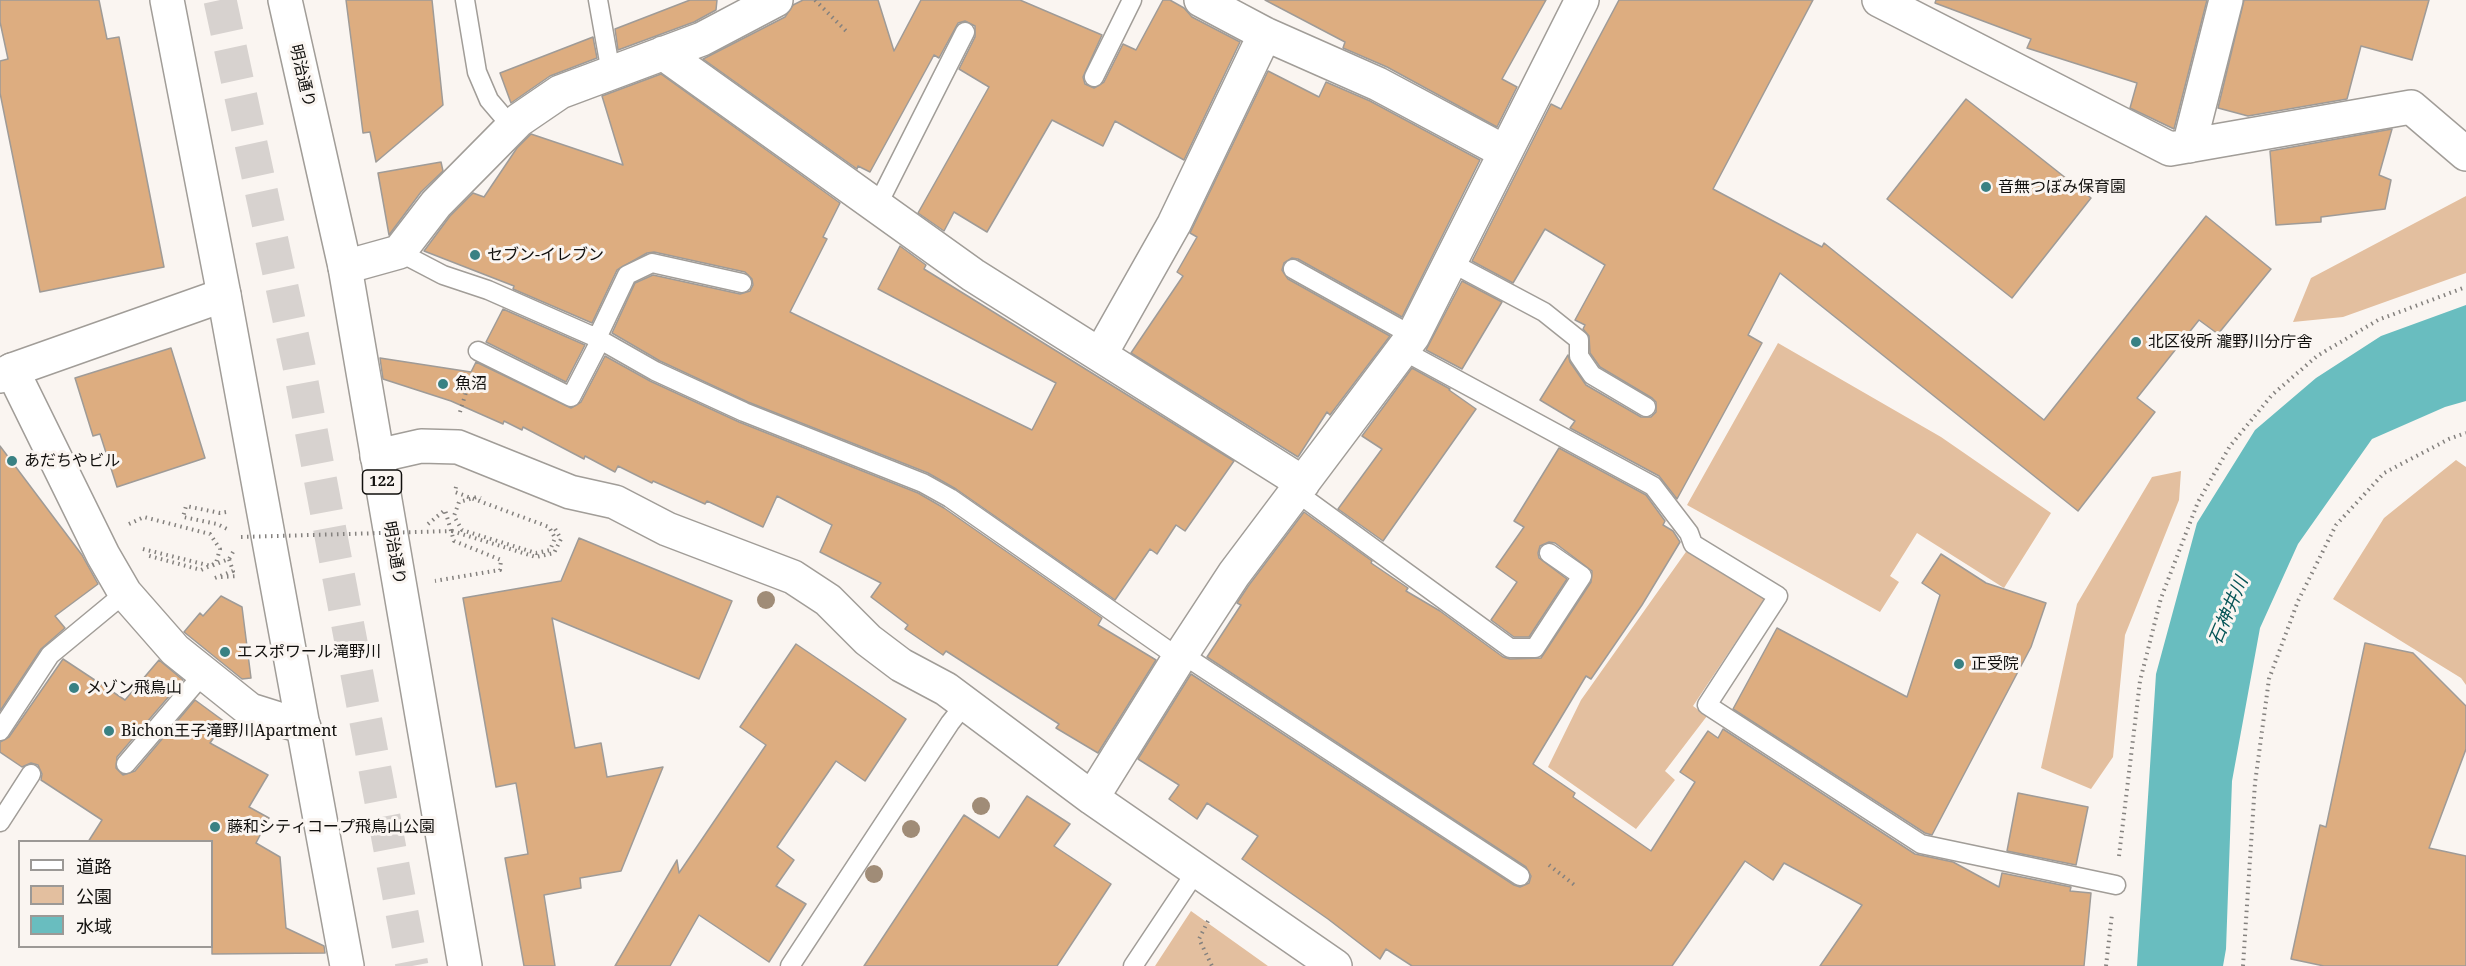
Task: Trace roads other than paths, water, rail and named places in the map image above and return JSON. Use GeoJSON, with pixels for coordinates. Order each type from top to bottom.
{"type":"FeatureCollection","features":[{"type":"Feature","properties":{"kind":"main road"},"geometry":{"type":"LineString","coordinates":[[166,0],[224,295],[347,966]]}},
{"type":"Feature","properties":{"kind":"main road","name":"明治通り"},"geometry":{"type":"LineString","coordinates":[[285,0],[345,267],[465,966]]}},
{"type":"Feature","properties":{"kind":"main road"},"geometry":{"type":"LineString","coordinates":[[345,267],[399,252],[436,204],[512,127],[560,92],[702,39],[776,0]]}},
{"type":"Feature","properties":{"kind":"main road"},"geometry":{"type":"LineString","coordinates":[[1200,0],[1265,34],[1378,84],[1505,152]]}},
{"type":"Feature","properties":{"kind":"main road"},"geometry":{"type":"LineString","coordinates":[[1092,798],[1234,574],[1408,343],[1582,0]]}},
{"type":"Feature","properties":{"kind":"main road"},"geometry":{"type":"LineString","coordinates":[[1879,0],[2170,149],[2411,107],[2466,154]]}},
{"type":"Feature","properties":{"kind":"main road"},"geometry":{"type":"LineString","coordinates":[[2189,146],[2226,0]]}},
{"type":"Feature","properties":{"kind":"main road"},"geometry":{"type":"LineString","coordinates":[[1100,355],[1174,224],[1265,34]]}},
{"type":"Feature","properties":{"kind":"main road"},"geometry":{"type":"LineString","coordinates":[[663,53],[973,275],[1100,355],[1299,487]]}},
{"type":"Feature","properties":{"kind":"main road"},"geometry":{"type":"LineString","coordinates":[[224,295],[4,368],[125,593],[175,650],[250,710],[304,727]]}},
{"type":"Feature","properties":{"kind":"main road"},"geometry":{"type":"LineString","coordinates":[[377,456],[421,446],[458,447],[570,492],[615,502],[667,529],[793,577],[828,600],[868,639],[901,665],[946,689],[1092,798],[1335,966]]}},
{"type":"Feature","properties":{"kind":"lane"},"geometry":{"type":"LineString","coordinates":[[465,0],[477,72],[489,100],[512,127]]}},
{"type":"Feature","properties":{"kind":"lane"},"geometry":{"type":"LineString","coordinates":[[598,0],[611,73]]}},
{"type":"Feature","properties":{"kind":"lane"},"geometry":{"type":"LineString","coordinates":[[1094,77],[1132,0]]}},
{"type":"Feature","properties":{"kind":"lane"},"geometry":{"type":"LineString","coordinates":[[877,206],[965,32]]}},
{"type":"Feature","properties":{"kind":"lane"},"geometry":{"type":"LineString","coordinates":[[399,252],[443,275],[488,290],[598,340],[655,371],[744,412],[923,483],[950,498],[1180,656],[1520,876]]}},
{"type":"Feature","properties":{"kind":"lane"},"geometry":{"type":"LineString","coordinates":[[1450,262],[1544,312],[1579,340],[1579,356],[1592,375],[1646,407]]}},
{"type":"Feature","properties":{"kind":"lane"},"geometry":{"type":"LineString","coordinates":[[478,351],[571,397],[627,275],[652,263],[742,283]]}},
{"type":"Feature","properties":{"kind":"lane"},"geometry":{"type":"LineString","coordinates":[[1293,269],[1408,343],[1653,486],[1689,533],[1693,544],[1778,596],[1707,705],[1921,844],[2116,885]]}},
{"type":"Feature","properties":{"kind":"lane"},"geometry":{"type":"LineString","coordinates":[[1299,487],[1509,648],[1534,648],[1582,576],[1549,553]]}},
{"type":"Feature","properties":{"kind":"lane"},"geometry":{"type":"LineString","coordinates":[[0,731],[50,656],[125,593]]}},
{"type":"Feature","properties":{"kind":"lane"},"geometry":{"type":"LineString","coordinates":[[126,764],[204,673]]}},
{"type":"Feature","properties":{"kind":"lane"},"geometry":{"type":"LineString","coordinates":[[790,966],[943,733],[965,704]]}},
{"type":"Feature","properties":{"kind":"lane"},"geometry":{"type":"LineString","coordinates":[[0,822],[31,774]]}},
{"type":"Feature","properties":{"kind":"lane"},"geometry":{"type":"LineString","coordinates":[[1133,966],[1197,870]]}},
{"type":"Feature","properties":{"kind":"water","name":"石神井川"},"geometry":{"type":"Polygon","coordinates":[[[2466,305],[2466,401],[2445,407],[2372,439],[2298,544],[2260,628],[2232,781],[2226,949],[2223,966],[2137,966],[2156,674],[2197,523],[2255,430],[2316,378],[2381,336],[2466,305]]]}},
{"type":"Feature","properties":{"kind":"tunnel"},"geometry":{"type":"LineString","coordinates":[[220,0],[299,366],[412,966]]}},
{"type":"Feature","properties":{"kind":"place","name":"音無つぼみ保育園"},"geometry":{"type":"Point","coordinates":[1986,187]}},
{"type":"Feature","properties":{"kind":"place","name":"セブン-イレブン"},"geometry":{"type":"Point","coordinates":[475,255]}},
{"type":"Feature","properties":{"kind":"place","name":"北区役所 瀧野川分庁舎"},"geometry":{"type":"Point","coordinates":[2136,342]}},
{"type":"Feature","properties":{"kind":"place","name":"魚沼"},"geometry":{"type":"Point","coordinates":[443,384]}},
{"type":"Feature","properties":{"kind":"place","name":"あだちやビル"},"geometry":{"type":"Point","coordinates":[12,461]}},
{"type":"Feature","properties":{"kind":"place","name":"エスポワール滝野川"},"geometry":{"type":"Point","coordinates":[225,652]}},
{"type":"Feature","properties":{"kind":"place","name":"正受院"},"geometry":{"type":"Point","coordinates":[1959,664]}},
{"type":"Feature","properties":{"kind":"place","name":"メゾン飛鳥山"},"geometry":{"type":"Point","coordinates":[74,688]}},
{"type":"Feature","properties":{"kind":"place","name":"Bichon王子滝野川Apartment"},"geometry":{"type":"Point","coordinates":[109,731]}},
{"type":"Feature","properties":{"kind":"place","name":"藤和シティコープ飛鳥山公園"},"geometry":{"type":"Point","coordinates":[215,827]}}]}
